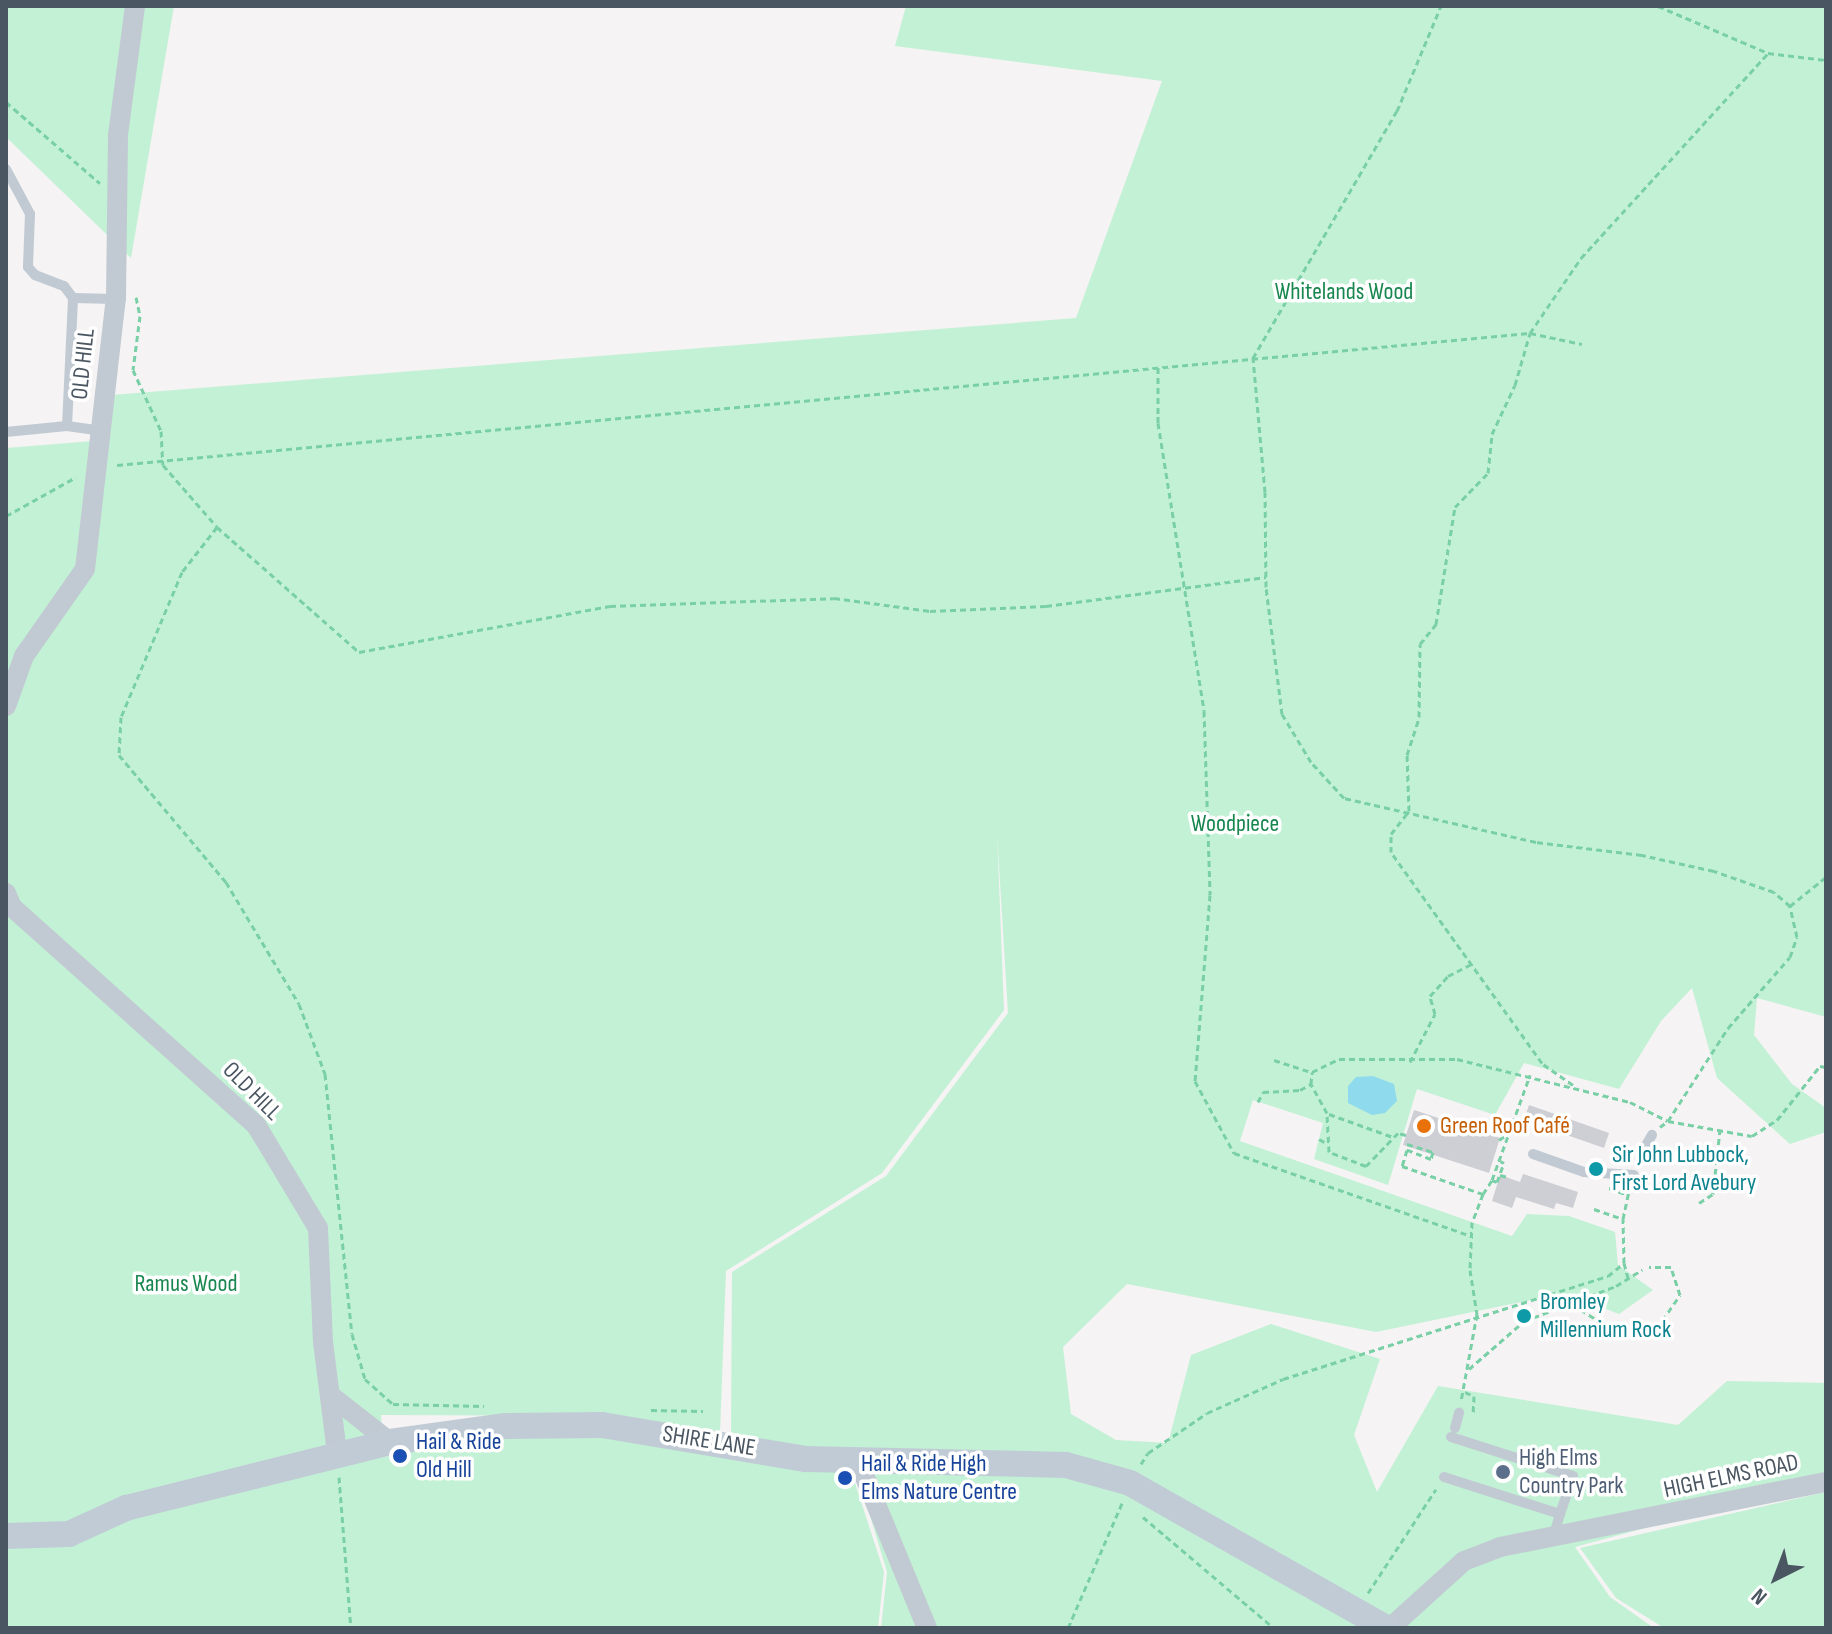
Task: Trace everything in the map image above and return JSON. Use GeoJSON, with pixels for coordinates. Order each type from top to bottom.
{"type":"FeatureCollection","features":[{"type":"Feature","properties":{"kind":"street","name":"OLD HILL"},"geometry":{"type":"LineString","coordinates":[[6,706],[24,656],[85,569],[101,431],[126,296],[118,135],[135,6]]}},
{"type":"Feature","properties":{"kind":"street","name":"OLD HILL"},"geometry":{"type":"LineString","coordinates":[[6,893],[12,907],[256,1125],[318,1228],[330,1395],[343,1467]]}},
{"type":"Feature","properties":{"kind":"street"},"geometry":{"type":"LineString","coordinates":[[330,1395],[390,1442]]}},
{"type":"Feature","properties":{"kind":"street","name":"SHIRE LANE"},"geometry":{"type":"LineString","coordinates":[[6,1536],[69,1534],[126,1508],[343,1467],[390,1442],[506,1426],[602,1425],[859,1463],[996,1460],[1066,1465],[1126,1492],[1388,1628]]}},
{"type":"Feature","properties":{"kind":"street"},"geometry":{"type":"LineString","coordinates":[[859,1463],[927,1628]]}},
{"type":"Feature","properties":{"kind":"street","name":"HIGH ELMS ROAD"},"geometry":{"type":"LineString","coordinates":[[1388,1628],[1464,1561],[1500,1547],[1826,1482]]}},
{"type":"Feature","properties":{"kind":"lane"},"geometry":{"type":"LineString","coordinates":[[6,169],[30,214],[28,267],[44,280],[64,286],[73,298],[67,426]]}},
{"type":"Feature","properties":{"kind":"lane"},"geometry":{"type":"LineString","coordinates":[[73,298],[126,296]]}},
{"type":"Feature","properties":{"kind":"lane"},"geometry":{"type":"LineString","coordinates":[[6,432],[67,426],[101,431]]}},
{"type":"Feature","properties":{"kind":"lane"},"geometry":{"type":"LineString","coordinates":[[1645,1147],[1652,1135]]}},
{"type":"Feature","properties":{"kind":"lane"},"geometry":{"type":"LineString","coordinates":[[1533,1154],[1584,1172],[1634,1175]]}},
{"type":"Feature","properties":{"kind":"lane"},"geometry":{"type":"LineString","coordinates":[[1459,1413],[1453,1433],[1573,1476],[1554,1537]]}},
{"type":"Feature","properties":{"kind":"lane"},"geometry":{"type":"LineString","coordinates":[[1444,1477],[1560,1514]]}},
{"type":"Feature","properties":{"kind":"path"},"geometry":{"type":"LineString","coordinates":[[1441,6],[1397,111],[1253,358],[1265,492],[1266,577],[1285,723],[1344,798],[1536,842],[1642,855],[1714,871],[1774,892],[1790,906],[1797,937],[1790,957],[1728,1028],[1668,1121],[1652,1135]]}},
{"type":"Feature","properties":{"kind":"path"},"geometry":{"type":"LineString","coordinates":[[1658,6],[1768,53],[1826,60]]}},
{"type":"Feature","properties":{"kind":"path"},"geometry":{"type":"LineString","coordinates":[[1576,1087],[1542,1063],[1439,912],[1412,888],[1391,852],[1391,834],[1409,811],[1407,755],[1419,717],[1420,644],[1436,624],[1455,507],[1488,473],[1492,434],[1515,385],[1530,333],[1581,258],[1768,53]]}},
{"type":"Feature","properties":{"kind":"path"},"geometry":{"type":"LineString","coordinates":[[6,102],[108,190]]}},
{"type":"Feature","properties":{"kind":"path"},"geometry":{"type":"LineString","coordinates":[[126,296],[140,316],[133,370],[161,431],[163,465],[217,527],[359,652],[610,606],[834,598],[945,610],[1046,606],[1266,577]]}},
{"type":"Feature","properties":{"kind":"path"},"geometry":{"type":"LineString","coordinates":[[6,516],[97,466],[163,465],[1530,333],[1582,344]]}},
{"type":"Feature","properties":{"kind":"path"},"geometry":{"type":"LineString","coordinates":[[1158,367],[1158,423],[1204,711],[1210,895],[1195,1081],[1234,1153],[1471,1236]]}},
{"type":"Feature","properties":{"kind":"path"},"geometry":{"type":"LineString","coordinates":[[217,527],[182,572],[121,717],[119,755],[226,882],[299,1004],[325,1074],[352,1334],[365,1379],[393,1404]]}},
{"type":"Feature","properties":{"kind":"path"},"geometry":{"type":"LineString","coordinates":[[1790,906],[1826,877]]}},
{"type":"Feature","properties":{"kind":"path"},"geometry":{"type":"LineString","coordinates":[[1410,1062],[1435,1014],[1430,996],[1448,976],[1472,964]]}},
{"type":"Feature","properties":{"kind":"path"},"geometry":{"type":"LineString","coordinates":[[1274,1060],[1312,1072],[1339,1059],[1410,1062],[1457,1059],[1630,1102],[1668,1121],[1752,1136],[1777,1120],[1820,1066],[1826,1067]]}},
{"type":"Feature","properties":{"kind":"path"},"geometry":{"type":"LineString","coordinates":[[1312,1072],[1311,1084],[1327,1113],[1329,1152],[1341,1160],[1366,1166],[1393,1137]]}},
{"type":"Feature","properties":{"kind":"path"},"geometry":{"type":"LineString","coordinates":[[1459,1413],[1477,1314],[1471,1236],[1483,1194],[1500,1161],[1531,1075]]}},
{"type":"Feature","properties":{"kind":"path"},"geometry":{"type":"LineString","coordinates":[[1258,1102],[1263,1092],[1300,1090],[1311,1084]]}},
{"type":"Feature","properties":{"kind":"path"},"geometry":{"type":"LineString","coordinates":[[1327,1113],[1393,1137],[1406,1135]]}},
{"type":"Feature","properties":{"kind":"path"},"geometry":{"type":"LineString","coordinates":[[1699,1203],[1713,1194],[1720,1130]]}},
{"type":"Feature","properties":{"kind":"path"},"geometry":{"type":"LineString","coordinates":[[1499,1140],[1509,1133]]}},
{"type":"Feature","properties":{"kind":"path"},"geometry":{"type":"LineString","coordinates":[[1319,1139],[1328,1144]]}},
{"type":"Feature","properties":{"kind":"path"},"geometry":{"type":"LineString","coordinates":[[1407,1144],[1433,1152],[1431,1159],[1407,1150],[1402,1166],[1483,1194]]}},
{"type":"Feature","properties":{"kind":"path"},"geometry":{"type":"LineString","coordinates":[[1492,1180],[1497,1182],[1500,1175],[1504,1163],[1500,1161]]}},
{"type":"Feature","properties":{"kind":"path"},"geometry":{"type":"LineString","coordinates":[[1500,1175],[1508,1177]]}},
{"type":"Feature","properties":{"kind":"path"},"geometry":{"type":"LineString","coordinates":[[1628,1278],[1624,1263],[1623,1219],[1634,1175]]}},
{"type":"Feature","properties":{"kind":"path"},"geometry":{"type":"LineString","coordinates":[[1594,1209],[1623,1219]]}},
{"type":"Feature","properties":{"kind":"path"},"geometry":{"type":"LineString","coordinates":[[1068,1628],[1126,1492],[1148,1453],[1207,1413],[1283,1379],[1477,1314],[1585,1287],[1624,1263]]}},
{"type":"Feature","properties":{"kind":"path"},"geometry":{"type":"LineString","coordinates":[[1572,1304],[1616,1332],[1651,1337],[1680,1295],[1671,1267],[1649,1267]]}},
{"type":"Feature","properties":{"kind":"path"},"geometry":{"type":"LineString","coordinates":[[1469,1369],[1524,1321],[1572,1304],[1642,1270]]}},
{"type":"Feature","properties":{"kind":"path"},"geometry":{"type":"LineString","coordinates":[[324,1479],[343,1467],[351,1628]]}},
{"type":"Feature","properties":{"kind":"path"},"geometry":{"type":"LineString","coordinates":[[1126,1492],[1274,1628]]}},
{"type":"Feature","properties":{"kind":"path"},"geometry":{"type":"LineString","coordinates":[[1357,1610],[1432,1494]]}},
{"type":"Feature","properties":{"kind":"green space"},"geometry":{"type":"Polygon","coordinates":[[[6,6],[174,6],[131,258],[6,137],[6,6]]]}},
{"type":"Feature","properties":{"kind":"green space"},"geometry":{"type":"Polygon","coordinates":[[[906,6],[1826,6],[1826,1017],[1757,998],[1754,1035],[1792,1084],[1826,1108],[1826,1132],[1790,1144],[1717,1078],[1692,988],[1661,1021],[1619,1089],[1524,1063],[1495,1115],[1417,1089],[1388,1185],[1314,1159],[1323,1123],[1253,1100],[1240,1141],[1512,1236],[1527,1214],[1569,1216],[1615,1232],[1618,1265],[1653,1290],[1619,1314],[1565,1293],[1376,1332],[1127,1284],[1063,1347],[1071,1414],[1116,1440],[1168,1443],[1191,1355],[1271,1324],[1380,1359],[1354,1435],[1377,1492],[1438,1386],[1678,1425],[1727,1381],[1826,1383],[1826,1479],[1575,1547],[1610,1597],[1654,1628],[881,1628],[887,1572],[856,1469],[731,1432],[732,1272],[886,1176],[1008,1013],[997,833],[1004,1010],[882,1173],[726,1271],[720,1433],[605,1416],[381,1415],[382,1435],[67,1526],[6,1529],[6,448],[93,441],[99,396],[1076,318],[1162,81],[895,46],[906,6]]]}},
{"type":"Feature","properties":{"kind":"green space"},"geometry":{"type":"Polygon","coordinates":[[[576,1432],[852,1474],[884,1572],[878,1628],[6,1628],[6,1542],[349,1463],[501,1436],[576,1432]]]}},
{"type":"Feature","properties":{"kind":"green space"},"geometry":{"type":"Polygon","coordinates":[[[1826,1492],[1826,1628],[1664,1628],[1616,1598],[1580,1548],[1826,1492]]]}},
{"type":"Feature","properties":{"kind":"water"},"geometry":{"type":"Polygon","coordinates":[[[1373,1076],[1394,1084],[1397,1101],[1385,1113],[1372,1115],[1348,1103],[1348,1086],[1356,1077],[1373,1076]]]}},
{"type":"Feature","properties":{"kind":"building"},"geometry":{"type":"Polygon","coordinates":[[[1529,1105],[1609,1133],[1604,1148],[1524,1120],[1529,1105]]]}},
{"type":"Feature","properties":{"kind":"building"},"geometry":{"type":"Polygon","coordinates":[[[1414,1110],[1500,1138],[1489,1173],[1403,1145],[1414,1110]]]}},
{"type":"Feature","properties":{"kind":"building"},"geometry":{"type":"Polygon","coordinates":[[[1523,1174],[1578,1192],[1573,1208],[1556,1203],[1554,1209],[1516,1197],[1512,1208],[1492,1201],[1500,1175],[1520,1182],[1523,1174]]]}},
{"type":"Feature","properties":{"kind":"place","name":"Green Roof Café"},"geometry":{"type":"Point","coordinates":[1424,1126]}},
{"type":"Feature","properties":{"kind":"place","name":"Sir John Lubbock, First Lord Avebury"},"geometry":{"type":"Point","coordinates":[1596,1169]}},
{"type":"Feature","properties":{"kind":"place","name":"Bromley Millennium Rock"},"geometry":{"type":"Point","coordinates":[1524,1316]}},
{"type":"Feature","properties":{"kind":"place","name":"Hail & Ride Old Hill"},"geometry":{"type":"Point","coordinates":[400,1456]}},
{"type":"Feature","properties":{"kind":"place","name":"High Elms Country Park"},"geometry":{"type":"Point","coordinates":[1503,1472]}},
{"type":"Feature","properties":{"kind":"place","name":"Hail & Ride High Elms Nature Centre"},"geometry":{"type":"Point","coordinates":[845,1478]}},
{"type":"Feature","properties":{"kind":"park label","name":"Whitelands Wood"},"geometry":{"type":"Point","coordinates":[1344,292]}},
{"type":"Feature","properties":{"kind":"park label","name":"Woodpiece"},"geometry":{"type":"Point","coordinates":[1235,824]}},
{"type":"Feature","properties":{"kind":"park label","name":"Ramus Wood"},"geometry":{"type":"Point","coordinates":[186,1284]}}]}
